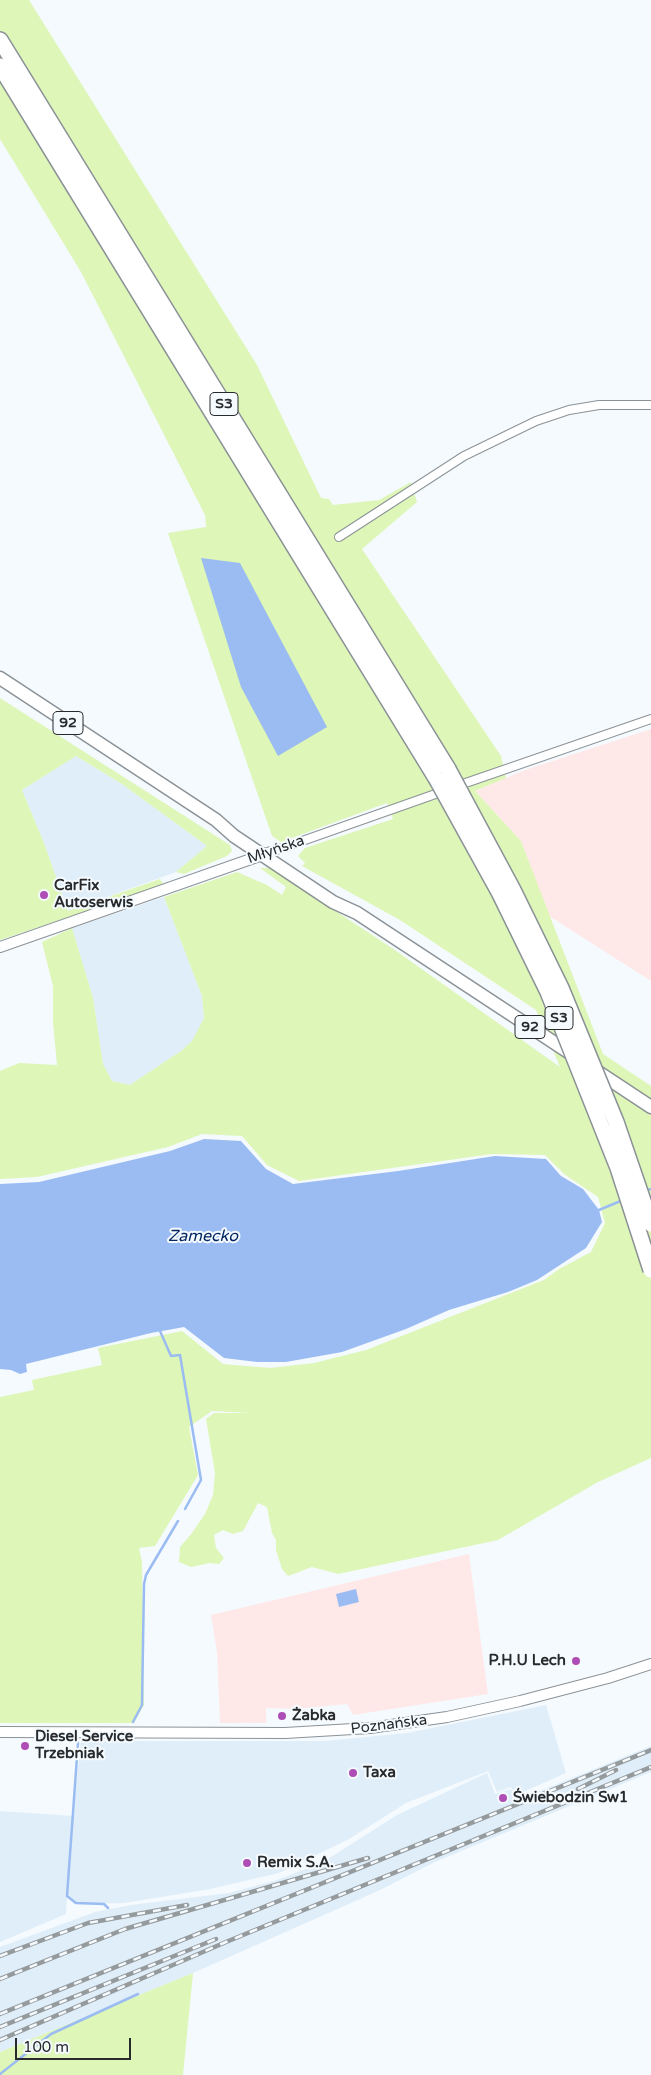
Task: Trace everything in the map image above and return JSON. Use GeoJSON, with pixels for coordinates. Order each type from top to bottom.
{"type":"FeatureCollection","features":[{"type":"Feature","properties":{"kind":"highway","name":"S3"},"geometry":{"type":"LineString","coordinates":[[0,40],[513,890],[560,988],[616,1122],[651,1224]]}},
{"type":"Feature","properties":{"kind":"highway","name":"S3"},"geometry":{"type":"LineString","coordinates":[[0,66],[442,774],[548,992],[618,1168],[651,1270]]}},
{"type":"Feature","properties":{"kind":"main road","name":"92"},"geometry":{"type":"LineString","coordinates":[[0,678],[216,820],[234,836],[267,853],[333,902],[357,913],[651,1107]]}},
{"type":"Feature","properties":{"kind":"street"},"geometry":{"type":"LineString","coordinates":[[339,537],[464,456],[536,421],[569,410],[600,405],[651,405]]}},
{"type":"Feature","properties":{"kind":"street","name":"Młyńska"},"geometry":{"type":"LineString","coordinates":[[0,947],[651,719]]}},
{"type":"Feature","properties":{"kind":"street","name":"Poznańska"},"geometry":{"type":"LineString","coordinates":[[0,1732],[285,1733],[370,1728],[494,1707],[608,1678],[651,1664]]}},
{"type":"Feature","properties":{"kind":"shaded area"},"geometry":{"type":"Polygon","coordinates":[[[651,729],[651,981],[549,916],[521,841],[475,791],[525,770],[651,729]]]}},
{"type":"Feature","properties":{"kind":"shaded area"},"geometry":{"type":"Polygon","coordinates":[[[76,756],[122,784],[207,846],[176,872],[68,911],[44,843],[22,790],[76,756]]]}},
{"type":"Feature","properties":{"kind":"shaded area"},"geometry":{"type":"Polygon","coordinates":[[[164,897],[202,996],[204,1018],[193,1041],[181,1051],[130,1085],[112,1081],[103,1064],[93,998],[72,928],[164,897]]]}},
{"type":"Feature","properties":{"kind":"shaded area"},"geometry":{"type":"Polygon","coordinates":[[[469,1554],[488,1694],[353,1715],[347,1704],[296,1709],[266,1708],[266,1723],[220,1723],[217,1652],[211,1615],[469,1554]]]}},
{"type":"Feature","properties":{"kind":"shaded area"},"geometry":{"type":"Polygon","coordinates":[[[546,1705],[566,1773],[516,1795],[511,1787],[497,1792],[488,1771],[406,1803],[349,1839],[279,1873],[210,1889],[124,1903],[74,1904],[67,1897],[66,1914],[0,1942],[0,1811],[73,1816],[81,1741],[325,1741],[407,1733],[546,1705]]]}},
{"type":"Feature","properties":{"kind":"shaded area"},"geometry":{"type":"Polygon","coordinates":[[[651,1746],[651,1772],[435,1862],[378,1891],[193,1973],[0,2052],[0,1947],[95,1912],[131,1905],[229,1893],[277,1880],[323,1862],[397,1815],[487,1773],[495,1794],[511,1789],[518,1800],[651,1746]]]}},
{"type":"Feature","properties":{"kind":"green space"},"geometry":{"type":"Polygon","coordinates":[[[0,0],[29,0],[257,365],[321,498],[329,499],[333,505],[379,500],[411,482],[417,502],[362,549],[501,756],[506,778],[475,791],[521,841],[603,1054],[651,1086],[651,1458],[598,1482],[498,1540],[338,1574],[312,1567],[288,1576],[282,1569],[276,1550],[276,1540],[272,1533],[267,1507],[258,1503],[243,1531],[233,1534],[223,1530],[214,1535],[216,1548],[224,1558],[219,1564],[210,1563],[191,1567],[179,1562],[180,1547],[205,1514],[213,1495],[215,1473],[206,1419],[214,1413],[251,1413],[212,1411],[189,1427],[198,1475],[155,1546],[139,1548],[142,1562],[144,1705],[134,1723],[0,1723],[0,1397],[34,1390],[32,1380],[102,1365],[98,1348],[182,1331],[223,1364],[270,1368],[314,1363],[366,1350],[544,1280],[559,1269],[591,1252],[605,1223],[598,1197],[564,1174],[545,1155],[492,1154],[299,1181],[267,1165],[242,1136],[202,1134],[168,1147],[37,1177],[0,1179],[0,1071],[19,1063],[57,1065],[53,1022],[53,986],[42,942],[72,928],[93,998],[103,1064],[112,1081],[130,1085],[181,1051],[192,1041],[204,1018],[202,996],[164,897],[237,872],[267,885],[282,895],[286,887],[260,868],[270,868],[392,948],[560,1067],[536,1010],[400,920],[302,866],[305,863],[298,856],[305,848],[393,819],[387,803],[281,842],[272,836],[168,533],[206,527],[205,515],[81,272],[0,139],[0,0]]]}},
{"type":"Feature","properties":{"kind":"green space"},"geometry":{"type":"Polygon","coordinates":[[[0,698],[230,845],[232,851],[227,856],[184,874],[176,872],[207,846],[122,784],[76,756],[22,790],[44,843],[68,911],[160,879],[164,885],[0,940],[0,698]]]}},
{"type":"Feature","properties":{"kind":"green space"},"geometry":{"type":"Polygon","coordinates":[[[193,1973],[183,2075],[0,2075],[0,2052],[193,1973]]]}},
{"type":"Feature","properties":{"kind":"water"},"geometry":{"type":"Polygon","coordinates":[[[201,558],[240,563],[327,727],[278,756],[241,687],[201,558]]]}},
{"type":"Feature","properties":{"kind":"water","name":"Zamecko"},"geometry":{"type":"Polygon","coordinates":[[[204,1139],[241,1141],[266,1169],[293,1184],[398,1171],[495,1156],[546,1159],[561,1176],[583,1189],[599,1210],[602,1222],[586,1248],[537,1280],[508,1292],[449,1310],[406,1329],[342,1352],[286,1362],[257,1362],[224,1358],[184,1327],[151,1333],[26,1364],[27,1372],[20,1374],[11,1370],[0,1369],[0,1184],[39,1182],[170,1151],[204,1139]]]}},
{"type":"Feature","properties":{"kind":"water"},"geometry":{"type":"Polygon","coordinates":[[[356,1589],[359,1602],[339,1607],[336,1594],[356,1589]]]}},
{"type":"Feature","properties":{"kind":"waterway"},"geometry":{"type":"LineString","coordinates":[[645,1191],[651,1189]]}},
{"type":"Feature","properties":{"kind":"waterway"},"geometry":{"type":"LineString","coordinates":[[599,1210],[623,1200]]}},
{"type":"Feature","properties":{"kind":"waterway"},"geometry":{"type":"LineString","coordinates":[[160,1331],[171,1356],[180,1355],[201,1480],[185,1509]]}},
{"type":"Feature","properties":{"kind":"waterway"},"geometry":{"type":"LineString","coordinates":[[133,1722],[142,1705],[144,1584],[146,1575],[178,1521]]}},
{"type":"Feature","properties":{"kind":"waterway"},"geometry":{"type":"LineString","coordinates":[[78,1743],[67,1896],[76,1903],[104,1904],[108,1908]]}},
{"type":"Feature","properties":{"kind":"waterway"},"geometry":{"type":"LineString","coordinates":[[0,2074],[51,2034],[138,1994]]}},
{"type":"Feature","properties":{"kind":"railway"},"geometry":{"type":"LineString","coordinates":[[0,2014],[651,1750]]}},
{"type":"Feature","properties":{"kind":"railway"},"geometry":{"type":"LineString","coordinates":[[0,2040],[226,1942],[651,1767]]}},
{"type":"Feature","properties":{"kind":"railway"},"geometry":{"type":"LineString","coordinates":[[578,1789],[616,1770]]}},
{"type":"Feature","properties":{"kind":"railway"},"geometry":{"type":"LineString","coordinates":[[0,1979],[125,1929],[368,1858]]}},
{"type":"Feature","properties":{"kind":"railway"},"geometry":{"type":"LineString","coordinates":[[0,1956],[88,1923],[187,1905]]}},
{"type":"Feature","properties":{"kind":"railway"},"geometry":{"type":"LineString","coordinates":[[0,2027],[216,1939]]}},
{"type":"Feature","properties":{"kind":"place","name":"CarFix Autoserwis"},"geometry":{"type":"Point","coordinates":[44,895]}},
{"type":"Feature","properties":{"kind":"place","name":"P.H.U Lech"},"geometry":{"type":"Point","coordinates":[576,1661]}},
{"type":"Feature","properties":{"kind":"place","name":"Żabka"},"geometry":{"type":"Point","coordinates":[282,1716]}},
{"type":"Feature","properties":{"kind":"place","name":"Diesel Service Trzebniak"},"geometry":{"type":"Point","coordinates":[25,1746]}},
{"type":"Feature","properties":{"kind":"place","name":"Taxa"},"geometry":{"type":"Point","coordinates":[353,1773]}},
{"type":"Feature","properties":{"kind":"place","name":"Świebodzin Sw1"},"geometry":{"type":"Point","coordinates":[503,1798]}},
{"type":"Feature","properties":{"kind":"place","name":"Remix S.A."},"geometry":{"type":"Point","coordinates":[247,1863]}}]}
